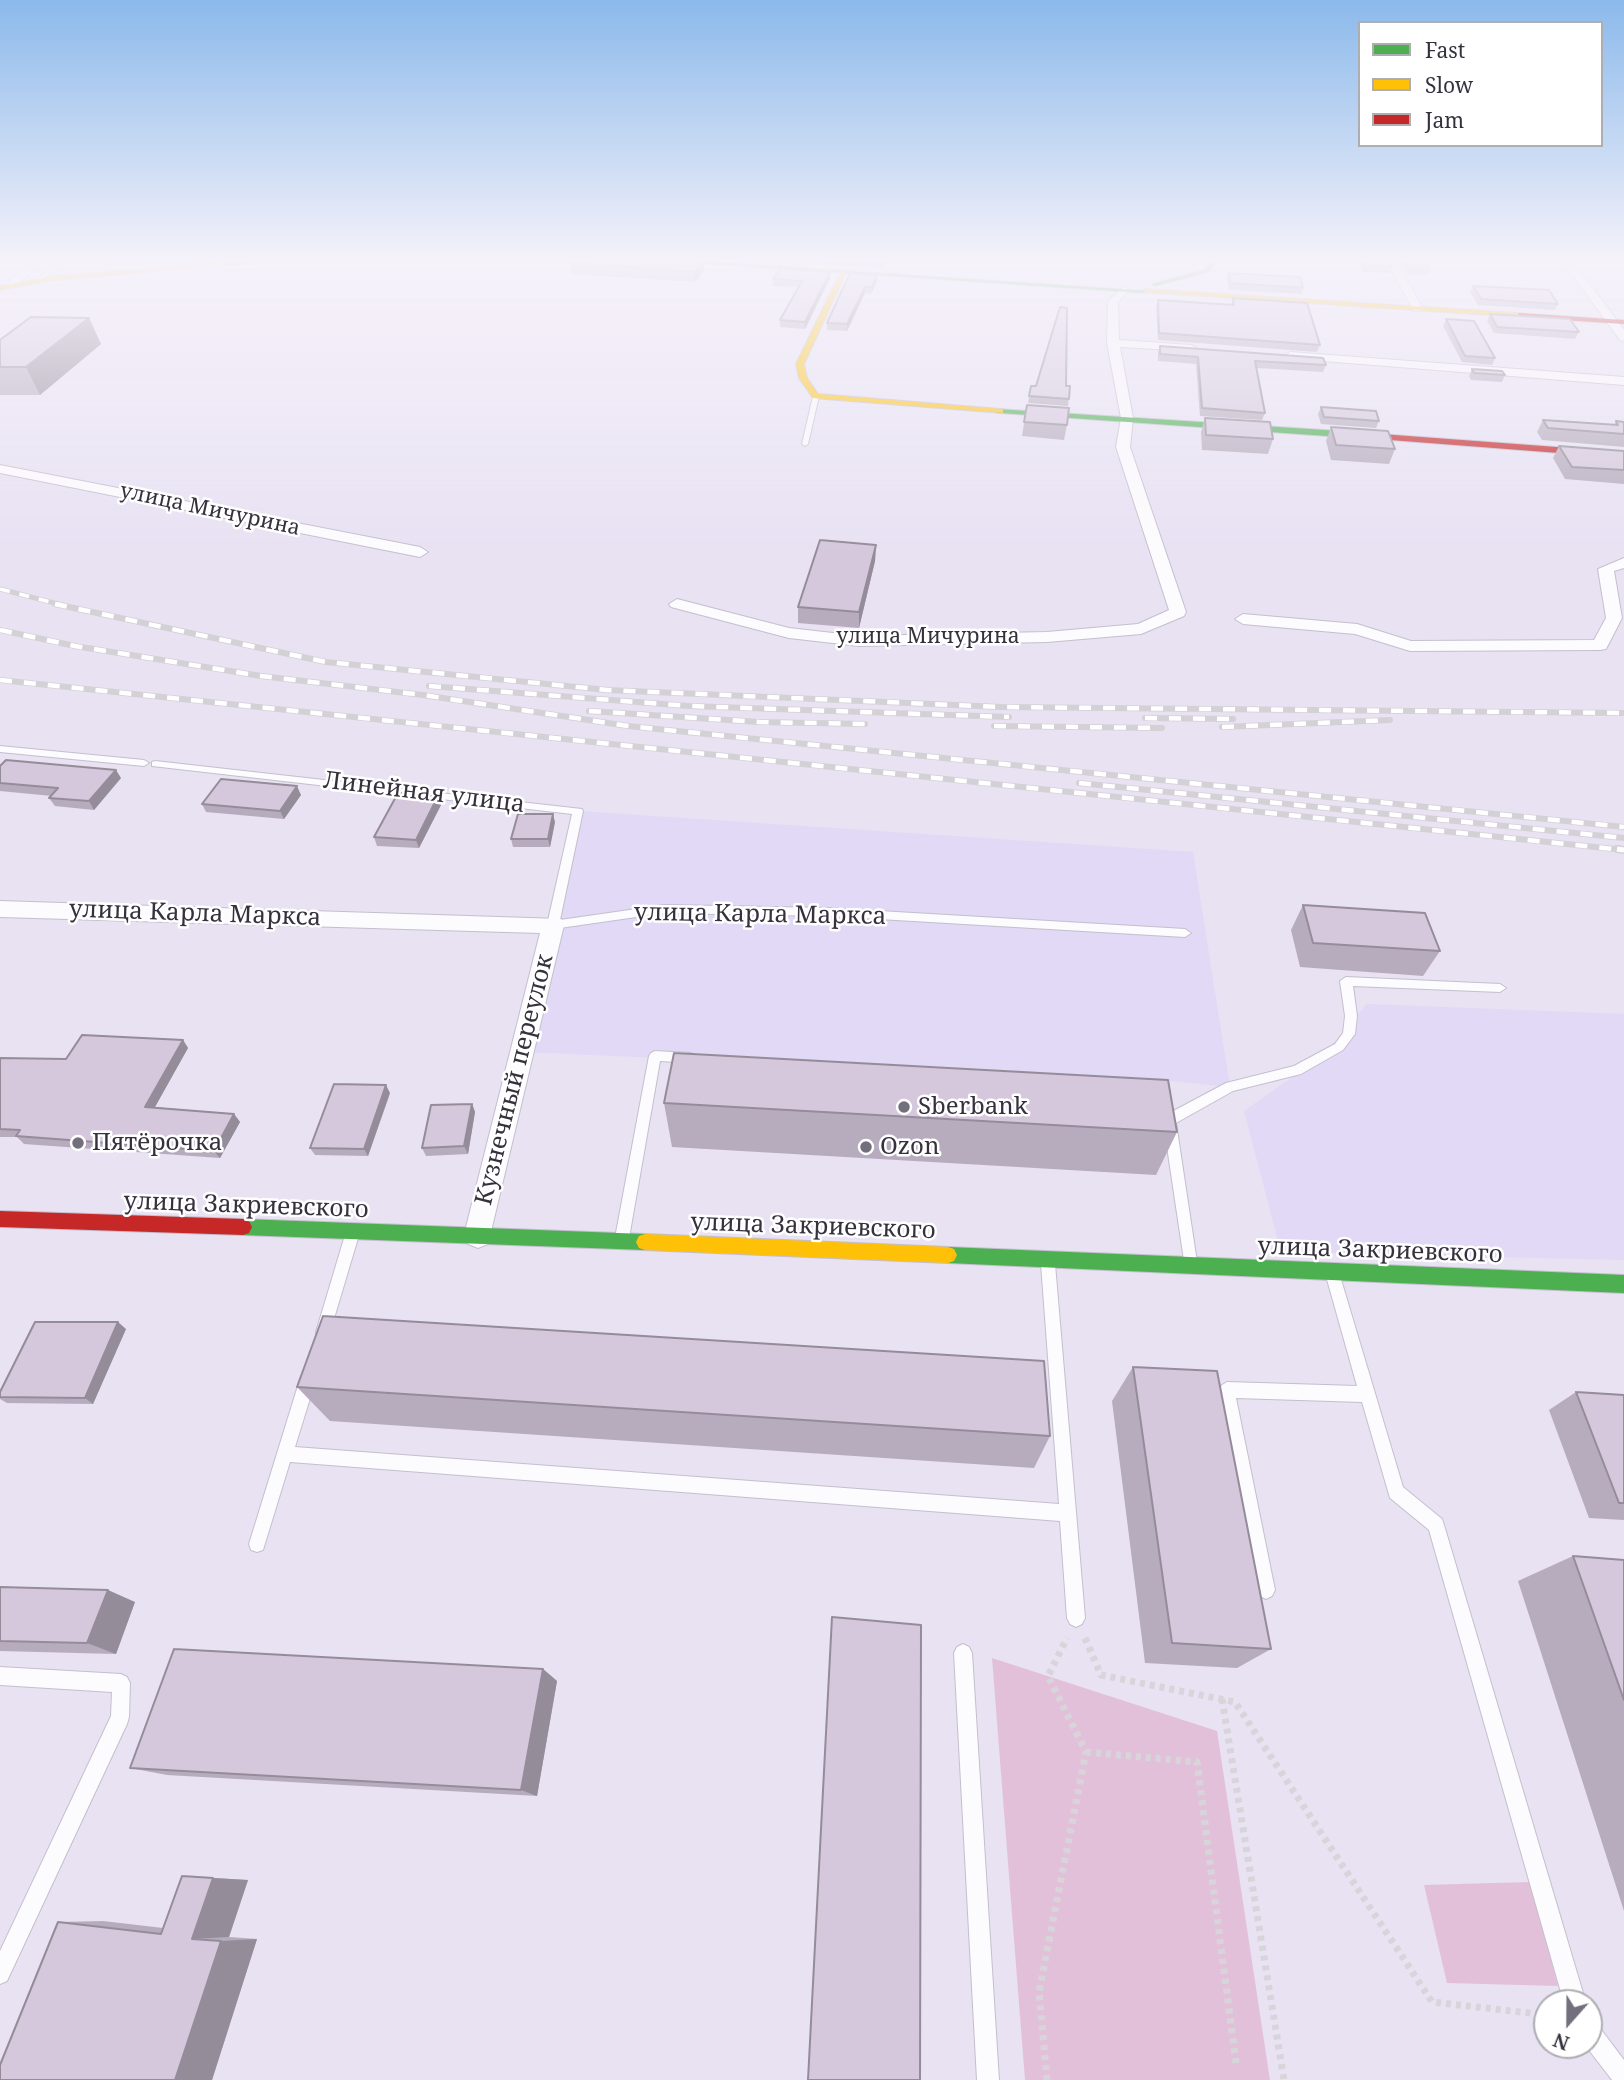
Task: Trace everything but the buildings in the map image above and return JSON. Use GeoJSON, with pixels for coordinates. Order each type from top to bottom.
{"type":"FeatureCollection","features":[{"type":"Feature","properties":{"kind":"street"},"geometry":{"type":"LineString","coordinates":[[802,359],[800,364],[803,378],[817,396],[1033,414],[1126,418],[1624,455]]}},
{"type":"Feature","properties":{"kind":"street"},"geometry":{"type":"LineString","coordinates":[[1116,359],[1126,418]]}},
{"type":"Feature","properties":{"kind":"street"},"geometry":{"type":"LineString","coordinates":[[1333,359],[1624,381]]}},
{"type":"Feature","properties":{"kind":"street","name":"улица Мичурина"},"geometry":{"type":"LineString","coordinates":[[677,604],[789,633],[859,641],[1047,637],[1141,629],[1178,612],[1123,447],[1126,418]]}},
{"type":"Feature","properties":{"kind":"street","name":"улица Мичурина"},"geometry":{"type":"LineString","coordinates":[[0,469],[420,552]]}},
{"type":"Feature","properties":{"kind":"street"},"geometry":{"type":"LineString","coordinates":[[1243,619],[1357,629],[1410,646],[1600,645],[1614,618],[1606,569],[1624,563]]}},
{"type":"Feature","properties":{"kind":"street","name":"улица Карла Маркса"},"geometry":{"type":"LineString","coordinates":[[0,909],[553,925]]}},
{"type":"Feature","properties":{"kind":"street","name":"Кузнечный переулок"},"geometry":{"type":"LineString","coordinates":[[478,1235],[553,925]]}},
{"type":"Feature","properties":{"kind":"street","name":"улица Закриевского"},"geometry":{"type":"LineString","coordinates":[[0,1219],[478,1235],[1624,1284]]}},
{"type":"Feature","properties":{"kind":"lane"},"geometry":{"type":"LineString","coordinates":[[805,444],[817,396]]}},
{"type":"Feature","properties":{"kind":"lane","name":"Линейная улица"},"geometry":{"type":"LineString","coordinates":[[0,749],[578,811],[553,925]]}},
{"type":"Feature","properties":{"kind":"lane","name":"улица Карла Маркса"},"geometry":{"type":"LineString","coordinates":[[553,925],[606,915],[678,909],[828,912],[1185,933]]}},
{"type":"Feature","properties":{"kind":"lane"},"geometry":{"type":"LineString","coordinates":[[1191,1266],[1168,1113],[1230,1087],[1297,1070],[1339,1047],[1349,1034],[1351,1016],[1346,981],[1500,988]]}},
{"type":"Feature","properties":{"kind":"lane"},"geometry":{"type":"LineString","coordinates":[[622,1241],[655,1056],[710,1059]]}},
{"type":"Feature","properties":{"kind":"lane"},"geometry":{"type":"LineString","coordinates":[[257,1544],[354,1232]]}},
{"type":"Feature","properties":{"kind":"lane"},"geometry":{"type":"LineString","coordinates":[[1048,1260],[1076,1618]]}},
{"type":"Feature","properties":{"kind":"lane"},"geometry":{"type":"LineString","coordinates":[[1331,1272],[1396,1492],[1436,1525],[1571,1989]]}},
{"type":"Feature","properties":{"kind":"lane"},"geometry":{"type":"LineString","coordinates":[[1266,1590],[1227,1390],[1367,1394]]}},
{"type":"Feature","properties":{"kind":"lane"},"geometry":{"type":"LineString","coordinates":[[285,1454],[1068,1513]]}},
{"type":"Feature","properties":{"kind":"lane"},"geometry":{"type":"LineString","coordinates":[[963,1653],[988,2080]]}},
{"type":"Feature","properties":{"kind":"lane"},"geometry":{"type":"LineString","coordinates":[[0,1676],[121,1684],[120,1717],[0,1974]]}},
{"type":"Feature","properties":{"kind":"lane"},"geometry":{"type":"LineString","coordinates":[[1603,2050],[1624,2078]]}},
{"type":"Feature","properties":{"kind":"path"},"geometry":{"type":"LineString","coordinates":[[1076,1618],[1101,1675],[1236,1702],[1432,2002],[1533,2013]]}},
{"type":"Feature","properties":{"kind":"path"},"geometry":{"type":"LineString","coordinates":[[1047,2080],[1039,1992],[1086,1752],[1048,1676],[1076,1618]]}},
{"type":"Feature","properties":{"kind":"path"},"geometry":{"type":"LineString","coordinates":[[1222,1699],[1284,2080]]}},
{"type":"Feature","properties":{"kind":"path"},"geometry":{"type":"LineString","coordinates":[[1086,1752],[1197,1762],[1236,2063]]}},
{"type":"Feature","properties":{"kind":"shaded area"},"geometry":{"type":"Polygon","coordinates":[[[578,811],[1193,852],[1230,1087],[1162,1080],[522,1052],[578,811]]]}},
{"type":"Feature","properties":{"kind":"shaded area"},"geometry":{"type":"Polygon","coordinates":[[[1367,1004],[1624,1014],[1624,1260],[1281,1252],[1244,1111],[1321,1057],[1367,1004]]]}},
{"type":"Feature","properties":{"kind":"shaded area"},"geometry":{"type":"Polygon","coordinates":[[[992,1658],[1217,1731],[1270,2080],[1025,2080],[992,1658]]]}},
{"type":"Feature","properties":{"kind":"shaded area"},"geometry":{"type":"Polygon","coordinates":[[[1530,1882],[1558,1986],[1447,1983],[1424,1885],[1530,1882]]]}},
{"type":"Feature","properties":{"kind":"railway"},"geometry":{"type":"LineString","coordinates":[[0,589],[62,605]]}},
{"type":"Feature","properties":{"kind":"railway"},"geometry":{"type":"LineString","coordinates":[[55,604],[326,662],[607,690],[1001,707],[1624,713]]}},
{"type":"Feature","properties":{"kind":"railway"},"geometry":{"type":"LineString","coordinates":[[0,630],[75,646],[261,676],[423,695],[628,726],[1624,827]]}},
{"type":"Feature","properties":{"kind":"railway"},"geometry":{"type":"LineString","coordinates":[[0,680],[1624,850],[1617,849]]}},
{"type":"Feature","properties":{"kind":"railway"},"geometry":{"type":"LineString","coordinates":[[429,686],[689,706],[1009,717]]}},
{"type":"Feature","properties":{"kind":"railway"},"geometry":{"type":"LineString","coordinates":[[589,711],[759,722],[865,724]]}},
{"type":"Feature","properties":{"kind":"railway"},"geometry":{"type":"LineString","coordinates":[[1145,718],[1233,719]]}},
{"type":"Feature","properties":{"kind":"railway"},"geometry":{"type":"LineString","coordinates":[[1222,727],[1390,720]]}},
{"type":"Feature","properties":{"kind":"railway"},"geometry":{"type":"LineString","coordinates":[[994,726],[1162,728]]}},
{"type":"Feature","properties":{"kind":"railway"},"geometry":{"type":"LineString","coordinates":[[1079,783],[1624,838]]}},
{"type":"Feature","properties":{"kind":"traffic: fast"},"geometry":{"type":"LineString","coordinates":[[1000,411],[1341,434]]}},
{"type":"Feature","properties":{"kind":"traffic: fast"},"geometry":{"type":"LineString","coordinates":[[243,1227],[645,1242]]}},
{"type":"Feature","properties":{"kind":"traffic: fast"},"geometry":{"type":"LineString","coordinates":[[948,1255],[1624,1284]]}},
{"type":"Feature","properties":{"kind":"traffic: slow"},"geometry":{"type":"LineString","coordinates":[[802,359],[800,364],[803,378],[816,396],[1000,411]]}},
{"type":"Feature","properties":{"kind":"traffic: slow"},"geometry":{"type":"LineString","coordinates":[[645,1242],[948,1255]]}},
{"type":"Feature","properties":{"kind":"traffic: jam"},"geometry":{"type":"LineString","coordinates":[[1341,434],[1624,455]]}},
{"type":"Feature","properties":{"kind":"traffic: jam"},"geometry":{"type":"LineString","coordinates":[[0,1219],[243,1227]]}},
{"type":"Feature","properties":{"kind":"place","name":"Sberbank"},"geometry":{"type":"Point","coordinates":[904,1107]}},
{"type":"Feature","properties":{"kind":"place","name":"Пятёрочка"},"geometry":{"type":"Point","coordinates":[78,1143]}},
{"type":"Feature","properties":{"kind":"place","name":"Ozon"},"geometry":{"type":"Point","coordinates":[866,1147]}}]}
